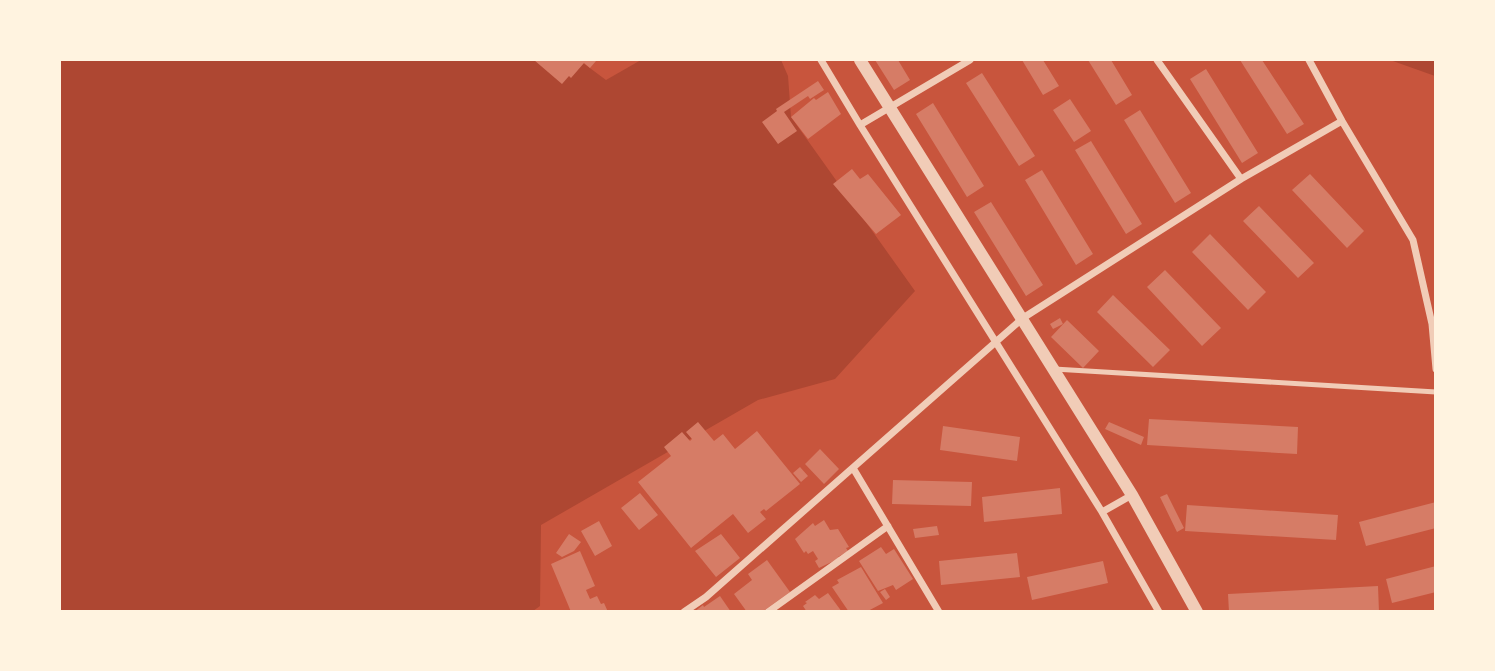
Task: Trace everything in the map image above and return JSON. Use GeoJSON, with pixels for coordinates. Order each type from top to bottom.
{"type":"FeatureCollection","features":[{"type":"Feature","properties":{"kind":"street"},"geometry":{"type":"LineString","coordinates":[[821,60],[1102,513],[1159,611]]}},
{"type":"Feature","properties":{"kind":"street"},"geometry":{"type":"LineString","coordinates":[[860,60],[1132,495],[1197,611]]}},
{"type":"Feature","properties":{"kind":"street"},"geometry":{"type":"LineString","coordinates":[[860,125],[970,60]]}},
{"type":"Feature","properties":{"kind":"street"},"geometry":{"type":"LineString","coordinates":[[1157,60],[1241,179]]}},
{"type":"Feature","properties":{"kind":"street"},"geometry":{"type":"LineString","coordinates":[[1309,60],[1413,240],[1432,324],[1436,369]]}},
{"type":"Feature","properties":{"kind":"street"},"geometry":{"type":"LineString","coordinates":[[684,611],[706,597],[1023,318],[1241,179],[1342,121]]}},
{"type":"Feature","properties":{"kind":"street"},"geometry":{"type":"LineString","coordinates":[[853,468],[939,611]]}},
{"type":"Feature","properties":{"kind":"street"},"geometry":{"type":"LineString","coordinates":[[1102,513],[1132,495]]}},
{"type":"Feature","properties":{"kind":"street"},"geometry":{"type":"LineString","coordinates":[[768,611],[888,526]]}},
{"type":"Feature","properties":{"kind":"lane"},"geometry":{"type":"LineString","coordinates":[[1054,369],[1436,392]]}},
{"type":"Feature","properties":{"kind":"shaded area"},"geometry":{"type":"Polygon","coordinates":[[[60,60],[579,60],[606,80],[641,60],[781,60],[788,76],[791,117],[915,291],[835,379],[758,400],[541,525],[540,606],[533,611],[60,611],[60,60]]]}},
{"type":"Feature","properties":{"kind":"shaded area"},"geometry":{"type":"Polygon","coordinates":[[[1390,60],[1435,60],[1435,76],[1390,60]]]}},
{"type":"Feature","properties":{"kind":"building"},"geometry":{"type":"Polygon","coordinates":[[[534,60],[596,61],[590,68],[584,63],[562,84],[534,60]]]}},
{"type":"Feature","properties":{"kind":"building"},"geometry":{"type":"Polygon","coordinates":[[[875,60],[898,60],[910,80],[894,90],[875,60]]]}},
{"type":"Feature","properties":{"kind":"building"},"geometry":{"type":"Polygon","coordinates":[[[1022,60],[1043,60],[1059,86],[1043,95],[1022,60]]]}},
{"type":"Feature","properties":{"kind":"building"},"geometry":{"type":"Polygon","coordinates":[[[1088,60],[1111,60],[1132,95],[1116,105],[1088,60]]]}},
{"type":"Feature","properties":{"kind":"building"},"geometry":{"type":"Polygon","coordinates":[[[1240,60],[1262,60],[1304,124],[1287,134],[1240,60]]]}},
{"type":"Feature","properties":{"kind":"building"},"geometry":{"type":"Polygon","coordinates":[[[1206,69],[1258,153],[1242,163],[1190,79],[1206,69]]]}},
{"type":"Feature","properties":{"kind":"building"},"geometry":{"type":"Polygon","coordinates":[[[982,73],[1035,156],[1019,166],[966,83],[982,73]]]}},
{"type":"Feature","properties":{"kind":"building"},"geometry":{"type":"Polygon","coordinates":[[[818,81],[824,90],[810,99],[808,96],[784,112],[797,131],[778,144],[762,122],[777,111],[776,109],[818,81]]]}},
{"type":"Feature","properties":{"kind":"building"},"geometry":{"type":"Polygon","coordinates":[[[828,92],[841,114],[808,139],[791,117],[814,98],[816,100],[828,92]]]}},
{"type":"Feature","properties":{"kind":"building"},"geometry":{"type":"Polygon","coordinates":[[[1070,99],[1091,131],[1074,142],[1053,110],[1070,99]]]}},
{"type":"Feature","properties":{"kind":"building"},"geometry":{"type":"Polygon","coordinates":[[[933,103],[984,186],[967,197],[916,114],[933,103]]]}},
{"type":"Feature","properties":{"kind":"building"},"geometry":{"type":"Polygon","coordinates":[[[1140,110],[1191,193],[1175,203],[1124,120],[1140,110]]]}},
{"type":"Feature","properties":{"kind":"building"},"geometry":{"type":"Polygon","coordinates":[[[1091,141],[1142,224],[1126,234],[1075,150],[1091,141]]]}},
{"type":"Feature","properties":{"kind":"building"},"geometry":{"type":"Polygon","coordinates":[[[852,169],[860,179],[868,174],[901,215],[876,234],[833,184],[852,169]]]}},
{"type":"Feature","properties":{"kind":"building"},"geometry":{"type":"Polygon","coordinates":[[[1042,170],[1093,254],[1076,265],[1025,180],[1042,170]]]}},
{"type":"Feature","properties":{"kind":"building"},"geometry":{"type":"Polygon","coordinates":[[[1310,174],[1364,231],[1347,248],[1292,190],[1310,174]]]}},
{"type":"Feature","properties":{"kind":"building"},"geometry":{"type":"Polygon","coordinates":[[[991,202],[1043,285],[1026,296],[974,212],[991,202]]]}},
{"type":"Feature","properties":{"kind":"building"},"geometry":{"type":"Polygon","coordinates":[[[1259,206],[1314,263],[1298,278],[1243,221],[1259,206]]]}},
{"type":"Feature","properties":{"kind":"building"},"geometry":{"type":"Polygon","coordinates":[[[1210,234],[1266,292],[1248,310],[1192,252],[1210,234]]]}},
{"type":"Feature","properties":{"kind":"building"},"geometry":{"type":"Polygon","coordinates":[[[1165,270],[1221,328],[1202,346],[1147,287],[1165,270]]]}},
{"type":"Feature","properties":{"kind":"building"},"geometry":{"type":"Polygon","coordinates":[[[1113,295],[1170,350],[1153,367],[1097,312],[1113,295]]]}},
{"type":"Feature","properties":{"kind":"building"},"geometry":{"type":"Polygon","coordinates":[[[1060,318],[1063,324],[1053,329],[1050,324],[1060,318]]]}},
{"type":"Feature","properties":{"kind":"building"},"geometry":{"type":"Polygon","coordinates":[[[1067,320],[1099,351],[1083,368],[1051,337],[1067,320]]]}},
{"type":"Feature","properties":{"kind":"building"},"geometry":{"type":"Polygon","coordinates":[[[1149,419],[1298,427],[1297,454],[1147,445],[1149,419]]]}},
{"type":"Feature","properties":{"kind":"building"},"geometry":{"type":"Polygon","coordinates":[[[698,422],[714,441],[723,434],[735,449],[757,431],[800,484],[766,511],[764,509],[760,512],[766,519],[748,533],[733,514],[691,548],[638,482],[671,456],[664,447],[682,432],[690,441],[692,439],[686,432],[698,422]]]}},
{"type":"Feature","properties":{"kind":"building"},"geometry":{"type":"Polygon","coordinates":[[[1109,422],[1144,437],[1141,445],[1105,429],[1109,422]]]}},
{"type":"Feature","properties":{"kind":"building"},"geometry":{"type":"Polygon","coordinates":[[[943,426],[1020,437],[1017,461],[940,450],[943,426]]]}},
{"type":"Feature","properties":{"kind":"building"},"geometry":{"type":"Polygon","coordinates":[[[820,449],[839,469],[824,484],[805,464],[820,449]]]}},
{"type":"Feature","properties":{"kind":"building"},"geometry":{"type":"Polygon","coordinates":[[[800,467],[808,476],[801,482],[793,473],[800,467]]]}},
{"type":"Feature","properties":{"kind":"building"},"geometry":{"type":"Polygon","coordinates":[[[893,480],[972,482],[971,506],[892,504],[893,480]]]}},
{"type":"Feature","properties":{"kind":"building"},"geometry":{"type":"Polygon","coordinates":[[[1060,488],[1062,514],[984,522],[982,497],[1060,488]]]}},
{"type":"Feature","properties":{"kind":"building"},"geometry":{"type":"Polygon","coordinates":[[[640,493],[658,515],[639,530],[621,508],[640,493]]]}},
{"type":"Feature","properties":{"kind":"building"},"geometry":{"type":"Polygon","coordinates":[[[1167,494],[1184,528],[1177,532],[1160,497],[1167,494]]]}},
{"type":"Feature","properties":{"kind":"building"},"geometry":{"type":"Polygon","coordinates":[[[1436,502],[1436,528],[1366,546],[1359,522],[1436,502]]]}},
{"type":"Feature","properties":{"kind":"building"},"geometry":{"type":"Polygon","coordinates":[[[1187,505],[1338,515],[1336,540],[1185,531],[1187,505]]]}},
{"type":"Feature","properties":{"kind":"building"},"geometry":{"type":"Polygon","coordinates":[[[824,520],[830,530],[838,529],[849,547],[846,548],[848,551],[838,557],[840,558],[819,568],[813,551],[804,553],[795,539],[813,523],[815,526],[824,520]]]}},
{"type":"Feature","properties":{"kind":"building"},"geometry":{"type":"Polygon","coordinates":[[[599,521],[612,546],[595,556],[581,531],[599,521]]]}},
{"type":"Feature","properties":{"kind":"building"},"geometry":{"type":"Polygon","coordinates":[[[937,526],[939,535],[915,538],[913,529],[937,526]]]}},
{"type":"Feature","properties":{"kind":"building"},"geometry":{"type":"Polygon","coordinates":[[[569,534],[581,542],[574,551],[562,557],[556,553],[569,534]]]}},
{"type":"Feature","properties":{"kind":"building"},"geometry":{"type":"Polygon","coordinates":[[[721,534],[740,558],[716,577],[695,551],[721,534]]]}},
{"type":"Feature","properties":{"kind":"building"},"geometry":{"type":"Polygon","coordinates":[[[881,547],[886,554],[894,549],[913,579],[896,590],[893,585],[878,591],[859,561],[881,547]]]}},
{"type":"Feature","properties":{"kind":"building"},"geometry":{"type":"Polygon","coordinates":[[[580,551],[595,586],[586,590],[590,599],[597,596],[608,612],[571,612],[551,564],[580,551]]]}},
{"type":"Feature","properties":{"kind":"building"},"geometry":{"type":"Polygon","coordinates":[[[1017,553],[1020,577],[941,585],[939,561],[1017,553]]]}},
{"type":"Feature","properties":{"kind":"building"},"geometry":{"type":"Polygon","coordinates":[[[767,560],[790,592],[762,612],[747,612],[734,594],[752,580],[748,574],[767,560]]]}},
{"type":"Feature","properties":{"kind":"building"},"geometry":{"type":"Polygon","coordinates":[[[1103,561],[1108,583],[1032,600],[1027,577],[1103,561]]]}},
{"type":"Feature","properties":{"kind":"building"},"geometry":{"type":"Polygon","coordinates":[[[1436,566],[1436,592],[1392,603],[1386,579],[1436,566]]]}},
{"type":"Feature","properties":{"kind":"building"},"geometry":{"type":"Polygon","coordinates":[[[861,567],[883,603],[866,612],[849,612],[832,587],[839,583],[837,580],[861,567]]]}},
{"type":"Feature","properties":{"kind":"building"},"geometry":{"type":"Polygon","coordinates":[[[1378,586],[1379,612],[1229,612],[1228,594],[1378,586]]]}},
{"type":"Feature","properties":{"kind":"building"},"geometry":{"type":"Polygon","coordinates":[[[885,589],[890,597],[886,600],[880,592],[885,589]]]}},
{"type":"Feature","properties":{"kind":"building"},"geometry":{"type":"Polygon","coordinates":[[[828,593],[842,612],[807,612],[803,606],[807,603],[805,602],[815,595],[819,599],[828,593]]]}},
{"type":"Feature","properties":{"kind":"building"},"geometry":{"type":"Polygon","coordinates":[[[720,596],[731,612],[694,612],[703,605],[704,607],[720,596]]]}}]}
